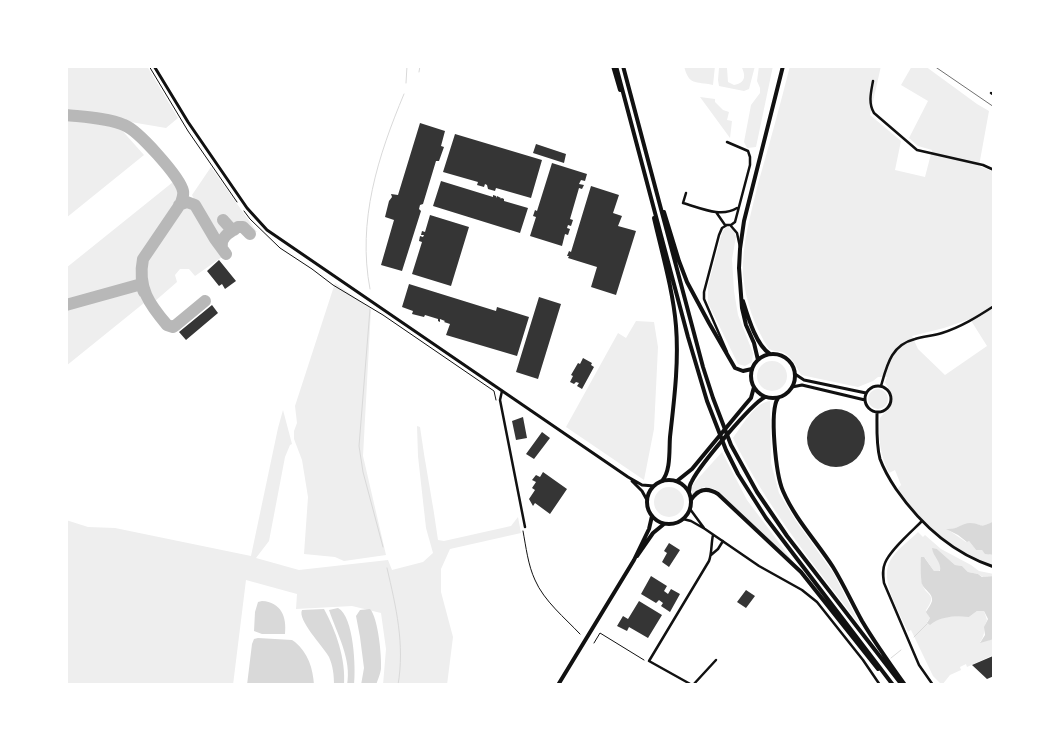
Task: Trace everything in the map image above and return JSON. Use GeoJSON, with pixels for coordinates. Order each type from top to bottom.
{"type":"FeatureCollection","features":[{"type":"Feature","properties":{"kind":"main road"},"geometry":{"type":"LineString","coordinates":[[614,66],[638,148],[694,361],[726,450],[738,474],[766,518],[892,685]]}},
{"type":"Feature","properties":{"kind":"main road"},"geometry":{"type":"LineString","coordinates":[[623,66],[703,367],[731,445],[757,492],[779,525],[903,685]]}},
{"type":"Feature","properties":{"kind":"main road"},"geometry":{"type":"LineString","coordinates":[[758,360],[744,316],[739,268],[740,249],[746,212],[783,66]]}},
{"type":"Feature","properties":{"kind":"main road"},"geometry":{"type":"LineString","coordinates":[[644,146],[682,271],[699,306],[736,368],[740,371],[752,369]]}},
{"type":"Feature","properties":{"kind":"main road"},"geometry":{"type":"LineString","coordinates":[[638,148],[669,286],[676,326],[676,359],[667,473],[662,481],[650,491],[647,500],[652,516],[664,524],[674,524],[683,519],[690,509],[691,500],[689,492],[690,483],[693,478],[754,404],[765,397],[778,398],[786,394],[792,387],[795,374],[792,366],[786,359],[770,354],[765,350],[757,337],[742,299]]}},
{"type":"Feature","properties":{"kind":"main road"},"geometry":{"type":"LineString","coordinates":[[765,397],[754,387],[751,378],[752,369],[758,360],[770,354]]}},
{"type":"Feature","properties":{"kind":"main road"},"geometry":{"type":"LineString","coordinates":[[676,481],[692,469],[709,449],[751,398],[754,387]]}},
{"type":"Feature","properties":{"kind":"main road"},"geometry":{"type":"LineString","coordinates":[[778,398],[775,404],[776,464],[782,489],[793,511],[829,562],[869,632],[903,685]]}},
{"type":"Feature","properties":{"kind":"main road"},"geometry":{"type":"LineString","coordinates":[[662,481],[676,481],[684,485],[689,492]]}},
{"type":"Feature","properties":{"kind":"main road"},"geometry":{"type":"LineString","coordinates":[[691,500],[697,493],[704,490],[718,494],[801,572],[892,685]]}},
{"type":"Feature","properties":{"kind":"main road"},"geometry":{"type":"LineString","coordinates":[[634,560],[649,529],[652,516]]}},
{"type":"Feature","properties":{"kind":"main road"},"geometry":{"type":"LineString","coordinates":[[558,685],[634,560],[653,533],[664,524]]}},
{"type":"Feature","properties":{"kind":"street"},"geometry":{"type":"LineString","coordinates":[[154,66],[188,122],[258,221],[283,242],[628,477],[642,485],[654,486]]}},
{"type":"Feature","properties":{"kind":"street"},"geometry":{"type":"LineString","coordinates":[[873,81],[870,99],[871,108],[874,113],[917,150],[983,165],[994,170]]}},
{"type":"Feature","properties":{"kind":"street"},"geometry":{"type":"LineString","coordinates":[[727,142],[745,148],[750,156],[750,165],[735,222],[722,228],[704,292],[704,299],[730,358]]}},
{"type":"Feature","properties":{"kind":"street"},"geometry":{"type":"LineString","coordinates":[[686,194],[683,203],[716,212],[731,211],[739,207]]}},
{"type":"Feature","properties":{"kind":"street"},"geometry":{"type":"LineString","coordinates":[[731,211],[736,216]]}},
{"type":"Feature","properties":{"kind":"street"},"geometry":{"type":"LineString","coordinates":[[716,212],[721,217]]}},
{"type":"Feature","properties":{"kind":"street"},"geometry":{"type":"LineString","coordinates":[[723,212],[721,217],[722,223],[737,233],[740,249]]}},
{"type":"Feature","properties":{"kind":"street"},"geometry":{"type":"LineString","coordinates":[[882,386],[889,360],[894,351],[908,341],[935,335],[958,326],[994,306]]}},
{"type":"Feature","properties":{"kind":"street"},"geometry":{"type":"LineString","coordinates":[[795,374],[804,380],[866,393]]}},
{"type":"Feature","properties":{"kind":"street"},"geometry":{"type":"LineString","coordinates":[[792,387],[802,385],[865,400]]}},
{"type":"Feature","properties":{"kind":"street"},"geometry":{"type":"LineString","coordinates":[[882,386],[889,391],[892,400],[888,408],[883,412],[877,413],[870,410],[865,400],[866,393],[872,388],[882,386]]}},
{"type":"Feature","properties":{"kind":"street"},"geometry":{"type":"LineString","coordinates":[[502,390],[500,400],[526,527]]}},
{"type":"Feature","properties":{"kind":"street"},"geometry":{"type":"LineString","coordinates":[[877,413],[878,448],[884,469],[900,494],[922,521],[954,548],[969,557],[994,567]]}},
{"type":"Feature","properties":{"kind":"street"},"geometry":{"type":"LineString","coordinates":[[628,477],[642,490],[647,500]]}},
{"type":"Feature","properties":{"kind":"street"},"geometry":{"type":"LineString","coordinates":[[690,509],[705,529]]}},
{"type":"Feature","properties":{"kind":"street"},"geometry":{"type":"LineString","coordinates":[[683,519],[705,529],[759,566],[802,590],[817,602],[863,660],[880,685]]}},
{"type":"Feature","properties":{"kind":"street"},"geometry":{"type":"LineString","coordinates":[[922,521],[889,556],[883,573],[884,583],[920,665],[932,685]]}},
{"type":"Feature","properties":{"kind":"street"},"geometry":{"type":"LineString","coordinates":[[711,555],[713,535]]}},
{"type":"Feature","properties":{"kind":"street"},"geometry":{"type":"LineString","coordinates":[[716,660],[692,685],[649,661],[711,555],[723,541]]}},
{"type":"Feature","properties":{"kind":"path"},"geometry":{"type":"LineString","coordinates":[[149,66],[188,131]]}},
{"type":"Feature","properties":{"kind":"path"},"geometry":{"type":"LineString","coordinates":[[280,248],[333,285],[383,315],[494,391],[496,400]]}},
{"type":"Feature","properties":{"kind":"path"},"geometry":{"type":"LineString","coordinates":[[523,530],[528,560],[535,581],[544,595],[580,634]]}},
{"type":"Feature","properties":{"kind":"path"},"geometry":{"type":"LineString","coordinates":[[594,643],[600,633],[644,660]]}},
{"type":"Feature","properties":{"kind":"shaded area"},"geometry":{"type":"Polygon","coordinates":[[[66,66],[147,66],[178,118],[166,128],[66,111],[66,66]]]}},
{"type":"Feature","properties":{"kind":"shaded area"},"geometry":{"type":"Polygon","coordinates":[[[684,66],[715,66],[713,85],[697,83],[691,80],[684,66]]]}},
{"type":"Feature","properties":{"kind":"shaded area"},"geometry":{"type":"Polygon","coordinates":[[[722,66],[727,68],[728,82],[734,85],[741,82],[744,78],[741,66],[755,66],[749,89],[744,91],[719,86],[719,68],[722,66]]]}},
{"type":"Feature","properties":{"kind":"shaded area"},"geometry":{"type":"Polygon","coordinates":[[[759,66],[773,66],[756,147],[747,148],[744,142],[751,105],[760,93],[757,81],[759,66]]]}},
{"type":"Feature","properties":{"kind":"shaded area"},"geometry":{"type":"Polygon","coordinates":[[[790,66],[881,66],[870,115],[901,141],[895,170],[925,177],[932,150],[918,146],[909,138],[928,101],[901,85],[912,66],[925,66],[989,111],[979,166],[994,172],[994,521],[984,525],[968,524],[947,529],[966,542],[969,541],[976,550],[982,550],[990,555],[994,555],[994,565],[965,552],[939,535],[917,513],[898,488],[901,485],[895,470],[889,473],[880,446],[879,432],[880,418],[893,402],[885,382],[887,377],[878,377],[858,387],[801,375],[788,356],[782,352],[769,349],[755,323],[748,304],[744,284],[744,251],[758,184],[790,66]],[[970,319],[912,336],[918,349],[945,375],[987,346],[970,319]]]}},
{"type":"Feature","properties":{"kind":"shaded area"},"geometry":{"type":"Polygon","coordinates":[[[700,97],[715,99],[715,102],[723,110],[729,112],[727,120],[732,121],[730,138],[700,97]]]}},
{"type":"Feature","properties":{"kind":"shaded area"},"geometry":{"type":"Polygon","coordinates":[[[66,119],[119,127],[144,155],[66,218],[66,119]]]}},
{"type":"Feature","properties":{"kind":"shaded area"},"geometry":{"type":"Polygon","coordinates":[[[211,167],[257,232],[252,231],[244,224],[231,227],[223,215],[218,220],[222,224],[224,223],[229,230],[224,234],[216,233],[208,224],[192,195],[211,167]]]}},
{"type":"Feature","properties":{"kind":"shaded area"},"geometry":{"type":"Polygon","coordinates":[[[173,182],[179,192],[177,201],[137,265],[138,284],[144,303],[66,366],[66,268],[173,182]]]}},
{"type":"Feature","properties":{"kind":"shaded area"},"geometry":{"type":"Polygon","coordinates":[[[188,206],[193,209],[210,237],[222,252],[222,257],[195,276],[189,269],[180,269],[175,275],[177,282],[154,302],[146,282],[147,259],[183,209],[188,206]]]}},
{"type":"Feature","properties":{"kind":"shaded area"},"geometry":{"type":"Polygon","coordinates":[[[728,227],[734,231],[736,237],[732,259],[738,315],[753,353],[752,362],[745,366],[738,364],[708,303],[708,286],[722,233],[728,227]]]}},
{"type":"Feature","properties":{"kind":"shaded area"},"geometry":{"type":"Polygon","coordinates":[[[335,283],[371,309],[363,456],[386,555],[344,561],[335,557],[304,554],[308,497],[302,460],[294,439],[297,423],[295,406],[335,283]]]}},
{"type":"Feature","properties":{"kind":"shaded area"},"geometry":{"type":"Polygon","coordinates":[[[636,321],[654,322],[658,347],[654,429],[644,480],[566,427],[618,333],[626,338],[636,321]]]}},
{"type":"Feature","properties":{"kind":"shaded area"},"geometry":{"type":"Polygon","coordinates":[[[772,361],[778,362],[786,370],[786,382],[778,390],[772,391],[766,390],[758,382],[757,376],[758,370],[766,362],[772,361]]]}},
{"type":"Feature","properties":{"kind":"shaded area"},"geometry":{"type":"Polygon","coordinates":[[[878,389],[885,392],[888,399],[885,406],[878,409],[871,406],[868,399],[871,392],[878,389]]]}},
{"type":"Feature","properties":{"kind":"shaded area"},"geometry":{"type":"Polygon","coordinates":[[[770,401],[771,463],[779,493],[796,521],[834,574],[860,625],[808,557],[776,511],[760,487],[733,438],[754,410],[764,402],[770,401]]]}},
{"type":"Feature","properties":{"kind":"shaded area"},"geometry":{"type":"Polygon","coordinates":[[[283,410],[292,444],[285,457],[269,541],[256,558],[299,570],[388,560],[392,570],[423,562],[433,553],[426,528],[418,456],[417,426],[420,427],[438,540],[444,541],[511,526],[518,517],[521,533],[450,549],[441,569],[441,592],[453,637],[447,685],[383,685],[386,649],[381,613],[352,606],[296,609],[297,594],[246,580],[233,685],[66,685],[66,520],[88,527],[115,528],[251,556],[283,410]]]}},
{"type":"Feature","properties":{"kind":"shaded area"},"geometry":{"type":"Polygon","coordinates":[[[722,452],[747,500],[795,564],[715,489],[703,487],[692,495],[694,483],[722,452]]]}},
{"type":"Feature","properties":{"kind":"shaded area"},"geometry":{"type":"Polygon","coordinates":[[[669,487],[680,491],[684,502],[680,513],[669,517],[658,513],[654,502],[658,491],[669,487]]]}},
{"type":"Feature","properties":{"kind":"shaded area"},"geometry":{"type":"Polygon","coordinates":[[[994,521],[994,555],[985,554],[982,550],[976,550],[969,541],[967,542],[946,529],[970,523],[983,525],[994,521]]]}},
{"type":"Feature","properties":{"kind":"shaded area"},"geometry":{"type":"Polygon","coordinates":[[[918,532],[923,537],[925,535],[941,549],[979,571],[994,574],[994,576],[983,577],[968,572],[962,566],[955,565],[937,549],[941,567],[939,572],[934,571],[925,558],[921,557],[923,587],[931,597],[930,604],[926,610],[930,618],[927,622],[950,617],[969,617],[977,611],[984,611],[987,620],[980,642],[994,639],[994,656],[967,667],[966,664],[960,667],[961,670],[950,675],[942,685],[933,676],[911,630],[908,632],[892,596],[887,577],[890,561],[899,549],[918,532]]]}},
{"type":"Feature","properties":{"kind":"shaded area"},"geometry":{"type":"Polygon","coordinates":[[[932,548],[937,549],[955,565],[962,566],[968,572],[982,577],[994,576],[994,639],[980,643],[985,635],[984,627],[988,619],[984,611],[977,611],[969,617],[948,617],[930,625],[927,623],[930,618],[926,612],[932,602],[932,598],[922,584],[921,557],[924,557],[934,571],[940,571],[940,565],[932,548]]]}},
{"type":"Feature","properties":{"kind":"shaded area"},"geometry":{"type":"Polygon","coordinates":[[[258,602],[269,602],[278,607],[284,616],[285,634],[262,634],[254,631],[255,612],[258,602]]]}},
{"type":"Feature","properties":{"kind":"shaded area"},"geometry":{"type":"Polygon","coordinates":[[[338,608],[348,621],[351,632],[355,667],[354,685],[347,685],[346,656],[329,610],[338,608]]]}},
{"type":"Feature","properties":{"kind":"shaded area"},"geometry":{"type":"Polygon","coordinates":[[[324,609],[342,655],[344,685],[334,685],[329,657],[303,620],[301,614],[302,610],[324,609]]]}},
{"type":"Feature","properties":{"kind":"shaded area"},"geometry":{"type":"Polygon","coordinates":[[[370,609],[377,628],[381,669],[376,685],[361,685],[364,668],[356,616],[360,610],[370,609]]]}},
{"type":"Feature","properties":{"kind":"shaded area"},"geometry":{"type":"Polygon","coordinates":[[[254,639],[292,640],[300,646],[309,661],[314,685],[247,685],[252,644],[254,639]]]}},
{"type":"Feature","properties":{"kind":"building"},"geometry":{"type":"Polygon","coordinates":[[[420,123],[445,131],[441,146],[444,147],[439,161],[436,161],[423,204],[420,205],[419,209],[421,211],[402,271],[381,265],[394,220],[385,217],[389,201],[392,197],[391,194],[398,195],[420,123]]]}},
{"type":"Feature","properties":{"kind":"building"},"geometry":{"type":"Polygon","coordinates":[[[455,134],[542,160],[531,198],[496,188],[495,191],[488,189],[485,184],[484,187],[477,185],[478,182],[443,172],[455,134]]]}},
{"type":"Feature","properties":{"kind":"building"},"geometry":{"type":"Polygon","coordinates":[[[536,144],[566,154],[564,163],[533,153],[536,144]]]}},
{"type":"Feature","properties":{"kind":"building"},"geometry":{"type":"Polygon","coordinates":[[[552,163],[587,174],[585,181],[581,180],[579,184],[584,185],[582,189],[579,188],[570,219],[573,220],[571,226],[568,225],[567,228],[570,229],[568,235],[565,234],[562,246],[530,236],[536,217],[533,216],[535,210],[537,211],[552,163]]]}},
{"type":"Feature","properties":{"kind":"building"},"geometry":{"type":"Polygon","coordinates":[[[441,181],[493,197],[493,195],[496,198],[497,196],[500,199],[504,199],[504,201],[528,208],[520,233],[433,206],[441,181]]]}},
{"type":"Feature","properties":{"kind":"building"},"geometry":{"type":"Polygon","coordinates":[[[591,186],[619,195],[613,213],[622,216],[618,226],[636,231],[616,295],[591,287],[597,267],[568,258],[569,256],[567,256],[569,251],[571,252],[591,186]]]}},
{"type":"Feature","properties":{"kind":"building"},"geometry":{"type":"Polygon","coordinates":[[[430,215],[469,227],[451,286],[412,274],[422,242],[419,241],[420,236],[423,237],[424,235],[421,235],[422,231],[425,232],[430,215]]]}},
{"type":"Feature","properties":{"kind":"building"},"geometry":{"type":"Polygon","coordinates":[[[219,260],[236,281],[225,289],[222,284],[219,286],[207,271],[219,260]]]}},
{"type":"Feature","properties":{"kind":"building"},"geometry":{"type":"Polygon","coordinates":[[[409,284],[496,311],[497,307],[529,317],[517,356],[446,335],[450,324],[440,319],[440,322],[438,319],[425,315],[424,317],[412,314],[413,311],[402,307],[409,284]]]}},
{"type":"Feature","properties":{"kind":"building"},"geometry":{"type":"Polygon","coordinates":[[[539,297],[561,304],[538,379],[516,372],[539,297]]]}},
{"type":"Feature","properties":{"kind":"building"},"geometry":{"type":"Polygon","coordinates":[[[212,305],[218,313],[186,340],[179,332],[212,305]]]}},
{"type":"Feature","properties":{"kind":"building"},"geometry":{"type":"Polygon","coordinates":[[[583,358],[592,363],[591,365],[594,367],[582,389],[577,386],[579,383],[576,382],[574,384],[570,382],[573,376],[571,375],[583,358]]]}},
{"type":"Feature","properties":{"kind":"building"},"geometry":{"type":"Polygon","coordinates":[[[836,409],[847,411],[860,422],[865,438],[863,449],[852,462],[836,467],[825,465],[812,454],[807,438],[809,427],[820,414],[836,409]]]}},
{"type":"Feature","properties":{"kind":"building"},"geometry":{"type":"Polygon","coordinates":[[[523,417],[527,438],[516,440],[512,421],[523,417]]]}},
{"type":"Feature","properties":{"kind":"building"},"geometry":{"type":"Polygon","coordinates":[[[542,432],[550,438],[534,459],[526,454],[542,432]]]}},
{"type":"Feature","properties":{"kind":"building"},"geometry":{"type":"Polygon","coordinates":[[[543,472],[567,489],[550,514],[535,503],[533,506],[529,499],[535,490],[532,488],[536,482],[532,480],[536,475],[540,477],[543,472]]]}},
{"type":"Feature","properties":{"kind":"building"},"geometry":{"type":"Polygon","coordinates":[[[669,543],[680,550],[669,567],[662,562],[667,553],[664,551],[669,543]]]}},
{"type":"Feature","properties":{"kind":"building"},"geometry":{"type":"Polygon","coordinates":[[[651,576],[667,586],[664,591],[668,594],[671,589],[680,594],[670,612],[661,606],[663,603],[659,600],[656,603],[641,594],[651,576]]]}},
{"type":"Feature","properties":{"kind":"building"},"geometry":{"type":"Polygon","coordinates":[[[746,590],[755,596],[746,608],[737,602],[746,590]]]}},
{"type":"Feature","properties":{"kind":"building"},"geometry":{"type":"Polygon","coordinates":[[[639,601],[662,615],[648,638],[629,627],[627,631],[617,626],[623,616],[628,619],[639,601]]]}},
{"type":"Feature","properties":{"kind":"building"},"geometry":{"type":"Polygon","coordinates":[[[993,656],[994,676],[987,679],[972,665],[993,656]]]}},
{"type":"Feature","properties":{"kind":"waterway"},"geometry":{"type":"LineString","coordinates":[[406,83],[407,66]]}},
{"type":"Feature","properties":{"kind":"waterway"},"geometry":{"type":"LineString","coordinates":[[419,72],[420,66]]}},
{"type":"Feature","properties":{"kind":"waterway"},"geometry":{"type":"LineString","coordinates":[[370,289],[366,239],[372,189],[386,141],[404,94]]}},
{"type":"Feature","properties":{"kind":"waterway"},"geometry":{"type":"LineString","coordinates":[[370,309],[359,446],[363,472],[383,547]]}},
{"type":"Feature","properties":{"kind":"waterway"},"geometry":{"type":"LineString","coordinates":[[387,568],[400,640],[398,685]]}},
{"type":"Feature","properties":{"kind":"waterway"},"geometry":{"type":"LineString","coordinates":[[914,637],[927,624]]}},
{"type":"Feature","properties":{"kind":"waterway"},"geometry":{"type":"LineString","coordinates":[[891,658],[901,650]]}},
{"type":"Feature","properties":{"kind":"taxiway"},"geometry":{"type":"LineString","coordinates":[[66,115],[103,119],[124,125],[139,135],[167,165],[180,184],[183,194],[181,203],[143,259],[143,287],[155,310],[167,325],[173,327],[205,301]]}},
{"type":"Feature","properties":{"kind":"taxiway"},"geometry":{"type":"LineString","coordinates":[[179,205],[187,202],[195,205],[226,254]]}},
{"type":"Feature","properties":{"kind":"taxiway"},"geometry":{"type":"LineString","coordinates":[[223,220],[234,230]]}},
{"type":"Feature","properties":{"kind":"taxiway"},"geometry":{"type":"LineString","coordinates":[[222,248],[221,244],[224,238],[238,227],[243,227],[250,234]]}},
{"type":"Feature","properties":{"kind":"taxiway"},"geometry":{"type":"LineString","coordinates":[[66,305],[138,285],[142,287],[144,292]]}},
{"type":"Feature","properties":{"kind":"railway"},"geometry":{"type":"LineString","coordinates":[[934,66],[994,107]]}}]}
